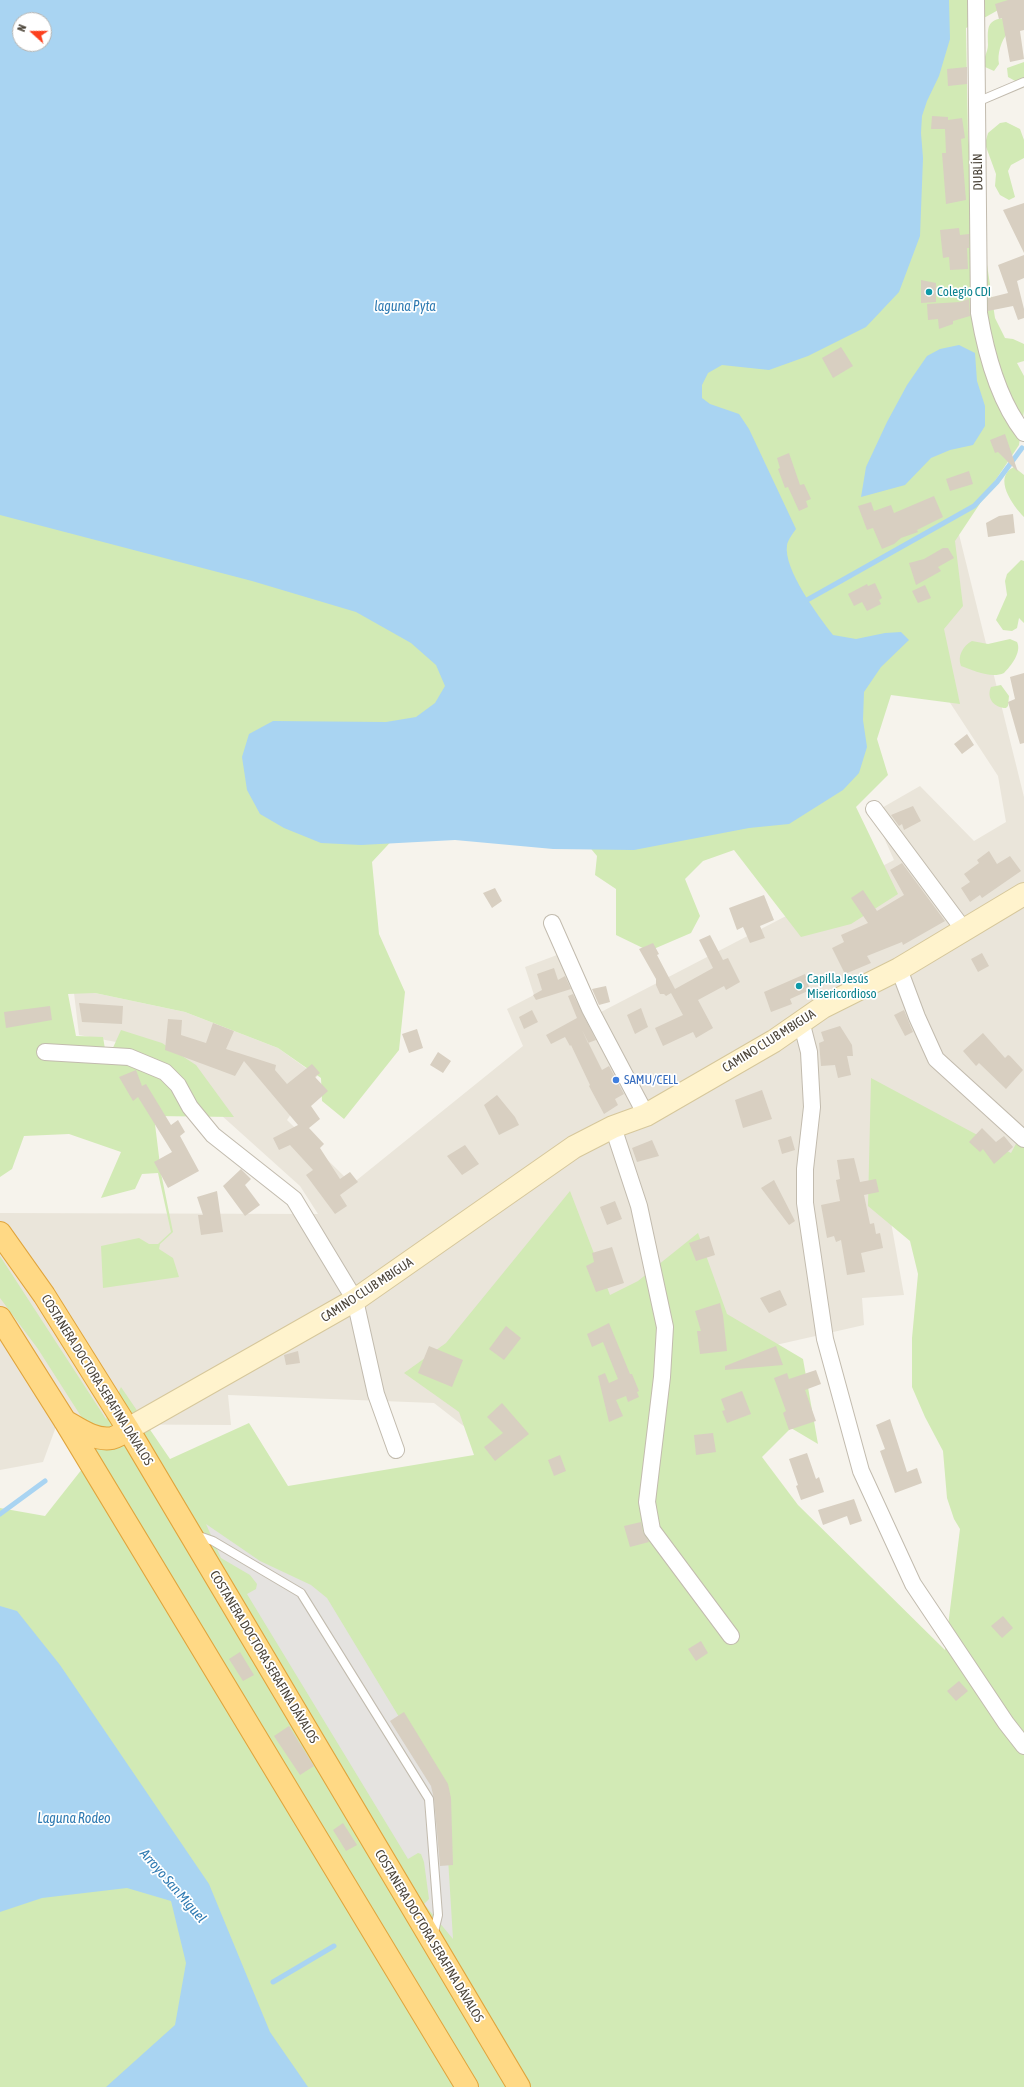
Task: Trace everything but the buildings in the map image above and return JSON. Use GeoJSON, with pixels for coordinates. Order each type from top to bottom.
{"type":"FeatureCollection","features":[{"type":"Feature","properties":{"kind":"highway","name":"COSTANERA DOCTORA SERAFINA DÁVALOS"},"geometry":{"type":"LineString","coordinates":[[0,1233],[44,1295],[128,1429],[519,2087]]}},
{"type":"Feature","properties":{"kind":"highway"},"geometry":{"type":"LineString","coordinates":[[0,1318],[65,1422],[467,2087]]}},
{"type":"Feature","properties":{"kind":"highway"},"geometry":{"type":"LineString","coordinates":[[65,1422],[85,1433],[102,1438],[113,1438],[128,1429]]}},
{"type":"Feature","properties":{"kind":"main road","name":"CAMINO CLUB MBIGUA"},"geometry":{"type":"LineString","coordinates":[[128,1429],[355,1300],[574,1147],[613,1127],[646,1115],[774,1041],[823,1007],[899,969],[1024,894]]}},
{"type":"Feature","properties":{"kind":"street","name":"DUBLÍN"},"geometry":{"type":"LineString","coordinates":[[976,0],[980,313],[984,343],[1004,398],[1024,433]]}},
{"type":"Feature","properties":{"kind":"street"},"geometry":{"type":"LineString","coordinates":[[874,809],[964,930]]}},
{"type":"Feature","properties":{"kind":"street"},"geometry":{"type":"LineString","coordinates":[[552,923],[590,1009],[646,1115]]}},
{"type":"Feature","properties":{"kind":"street"},"geometry":{"type":"LineString","coordinates":[[899,969],[917,1018],[936,1059],[1024,1139]]}},
{"type":"Feature","properties":{"kind":"street"},"geometry":{"type":"LineString","coordinates":[[801,1021],[809,1052],[812,1107],[805,1169],[805,1202],[825,1339],[861,1471],[913,1584],[1006,1723],[1024,1746]]}},
{"type":"Feature","properties":{"kind":"street"},"geometry":{"type":"LineString","coordinates":[[45,1052],[129,1057],[165,1072],[178,1085],[190,1107],[213,1135],[294,1199],[355,1300],[376,1394],[396,1450]]}},
{"type":"Feature","properties":{"kind":"street"},"geometry":{"type":"LineString","coordinates":[[613,1127],[639,1206],[665,1327],[662,1376],[647,1502],[652,1530],[731,1636]]}},
{"type":"Feature","properties":{"kind":"lane"},"geometry":{"type":"LineString","coordinates":[[977,102],[1024,82]]}},
{"type":"Feature","properties":{"kind":"lane"},"geometry":{"type":"LineString","coordinates":[[189,1532],[213,1541],[301,1593],[428,1799],[438,1915],[432,1940]]}},
{"type":"Feature","properties":{"kind":"shaded area"},"geometry":{"type":"Polygon","coordinates":[[[899,292],[1024,797],[1024,1252],[879,1155],[904,1295],[862,1298],[864,1325],[714,1359],[488,1445],[434,1403],[228,1395],[231,1425],[57,1424],[43,1462],[0,1470],[0,1213],[318,1214],[300,1186],[221,1115],[132,1045],[79,1035],[74,993],[95,993],[185,1012],[278,1048],[317,1076],[287,1120],[352,1184],[523,1046],[507,1009],[534,995],[525,967],[573,949],[601,1012],[894,860],[873,813],[920,786],[974,841],[1006,822],[998,776],[909,640],[899,292]]]}},
{"type":"Feature","properties":{"kind":"shaded area"},"geometry":{"type":"Polygon","coordinates":[[[206,1524],[260,1561],[311,1585],[327,1598],[439,1783],[445,1809],[453,1939],[424,1904],[429,1899],[424,1862],[421,1854],[418,1853],[408,1859],[247,1594],[256,1589],[257,1584],[250,1575],[221,1558],[206,1524]]]}},
{"type":"Feature","properties":{"kind":"green space","name":"laguna Pyta"},"geometry":{"type":"Polygon","coordinates":[[[0,0],[1008,0],[1009,4],[966,28],[968,138],[995,318],[1005,338],[1013,339],[1024,344],[1024,361],[1017,363],[1024,376],[1024,411],[1019,445],[955,541],[963,606],[944,629],[960,704],[891,695],[877,739],[888,775],[856,807],[898,894],[851,924],[801,937],[734,850],[703,861],[685,879],[700,916],[691,933],[649,951],[616,935],[616,889],[595,875],[597,856],[582,838],[398,834],[372,862],[379,934],[405,992],[399,1050],[344,1119],[322,1101],[321,1078],[278,1048],[185,1012],[95,993],[68,994],[76,1036],[103,1037],[107,1061],[121,1030],[162,1043],[196,1065],[234,1117],[154,1116],[161,1173],[173,1232],[160,1244],[159,1249],[173,1258],[179,1277],[103,1288],[101,1246],[139,1238],[149,1244],[158,1244],[171,1232],[158,1173],[142,1174],[135,1189],[101,1198],[121,1152],[69,1134],[24,1136],[12,1169],[0,1177],[0,0]]]}},
{"type":"Feature","properties":{"kind":"green space"},"geometry":{"type":"Polygon","coordinates":[[[1006,18],[1008,33],[1000,48],[999,64],[994,71],[985,67],[984,64],[988,48],[988,30],[991,23],[994,21],[1006,18]]]}},
{"type":"Feature","properties":{"kind":"green space"},"geometry":{"type":"Polygon","coordinates":[[[1024,62],[1024,79],[1017,82],[1008,77],[1007,68],[1024,62]]]}},
{"type":"Feature","properties":{"kind":"green space"},"geometry":{"type":"Polygon","coordinates":[[[1006,122],[1020,129],[1024,140],[1024,158],[1011,165],[1008,171],[1015,197],[1009,200],[1000,195],[995,186],[996,174],[985,144],[988,133],[1000,123],[1006,122]]]}},
{"type":"Feature","properties":{"kind":"green space"},"geometry":{"type":"Polygon","coordinates":[[[1014,467],[1024,475],[1024,517],[1010,499],[1005,484],[1005,477],[1014,467]]]}},
{"type":"Feature","properties":{"kind":"green space"},"geometry":{"type":"Polygon","coordinates":[[[1021,560],[1024,561],[1024,623],[1019,618],[1017,628],[1012,631],[1003,630],[996,620],[1007,595],[1005,581],[1007,574],[1021,560]]]}},
{"type":"Feature","properties":{"kind":"green space"},"geometry":{"type":"Polygon","coordinates":[[[1010,639],[1017,642],[1018,650],[1013,663],[1004,673],[993,675],[976,672],[961,666],[960,655],[966,646],[972,641],[988,644],[1010,639]]]}},
{"type":"Feature","properties":{"kind":"green space"},"geometry":{"type":"Polygon","coordinates":[[[1001,685],[1009,696],[1008,706],[1006,708],[998,706],[992,702],[990,698],[991,687],[1001,685]]]}},
{"type":"Feature","properties":{"kind":"green space"},"geometry":{"type":"Polygon","coordinates":[[[871,1078],[1011,1153],[1024,1129],[1024,2087],[0,2087],[0,1508],[45,1516],[86,1464],[84,1421],[38,1349],[0,1298],[0,1256],[106,1419],[121,1387],[170,1459],[249,1423],[288,1486],[474,1455],[459,1412],[404,1373],[446,1343],[570,1191],[610,1295],[638,1281],[698,1233],[727,1314],[803,1359],[818,1444],[791,1428],[762,1457],[798,1505],[945,1650],[960,1529],[954,1519],[947,1498],[943,1451],[925,1417],[912,1387],[912,1338],[918,1274],[910,1241],[868,1206],[871,1078]]]}},
{"type":"Feature","properties":{"kind":"water","name":"laguna Pyta"},"geometry":{"type":"Polygon","coordinates":[[[0,0],[949,0],[950,39],[939,76],[927,101],[922,116],[921,133],[923,158],[920,236],[899,292],[866,327],[808,356],[769,370],[722,365],[708,373],[702,385],[702,398],[710,404],[739,414],[749,429],[796,529],[787,545],[787,555],[791,567],[811,605],[833,635],[856,639],[885,633],[901,632],[909,640],[881,667],[864,692],[863,720],[867,747],[859,773],[843,790],[789,824],[749,828],[634,850],[553,849],[455,840],[361,845],[321,843],[284,828],[260,814],[247,790],[242,757],[249,734],[273,721],[386,722],[416,717],[435,703],[445,686],[436,665],[411,643],[356,612],[252,581],[0,515],[0,0]]]}},
{"type":"Feature","properties":{"kind":"water"},"geometry":{"type":"Polygon","coordinates":[[[959,345],[975,353],[977,381],[985,406],[985,426],[973,445],[950,450],[931,458],[905,485],[861,497],[866,467],[887,422],[907,385],[927,356],[940,349],[959,345]]]}},
{"type":"Feature","properties":{"kind":"water","name":"Laguna Rodeo"},"geometry":{"type":"Polygon","coordinates":[[[0,1606],[17,1611],[60,1665],[209,1884],[270,2032],[308,2087],[106,2087],[175,2025],[186,1963],[171,1901],[127,1888],[42,1898],[0,1912],[0,1606]]]}},
{"type":"Feature","properties":{"kind":"waterway"},"geometry":{"type":"LineString","coordinates":[[807,600],[974,506],[997,482],[1022,448]]}},
{"type":"Feature","properties":{"kind":"waterway"},"geometry":{"type":"LineString","coordinates":[[0,1514],[45,1481]]}},
{"type":"Feature","properties":{"kind":"waterway"},"geometry":{"type":"LineString","coordinates":[[273,1982],[334,1946]]}},
{"type":"Feature","properties":{"kind":"place","name":"Colegio CDI"},"geometry":{"type":"Point","coordinates":[929,292]}},
{"type":"Feature","properties":{"kind":"place","name":"Capilla Jesús Misericordioso"},"geometry":{"type":"Point","coordinates":[799,986]}},
{"type":"Feature","properties":{"kind":"place","name":"SAMU/CELL"},"geometry":{"type":"Point","coordinates":[616,1080]}},
{"type":"Feature","properties":{"kind":"water label","name":"Arroyo San Miguel"},"geometry":{"type":"Point","coordinates":[173,1886]}}]}
